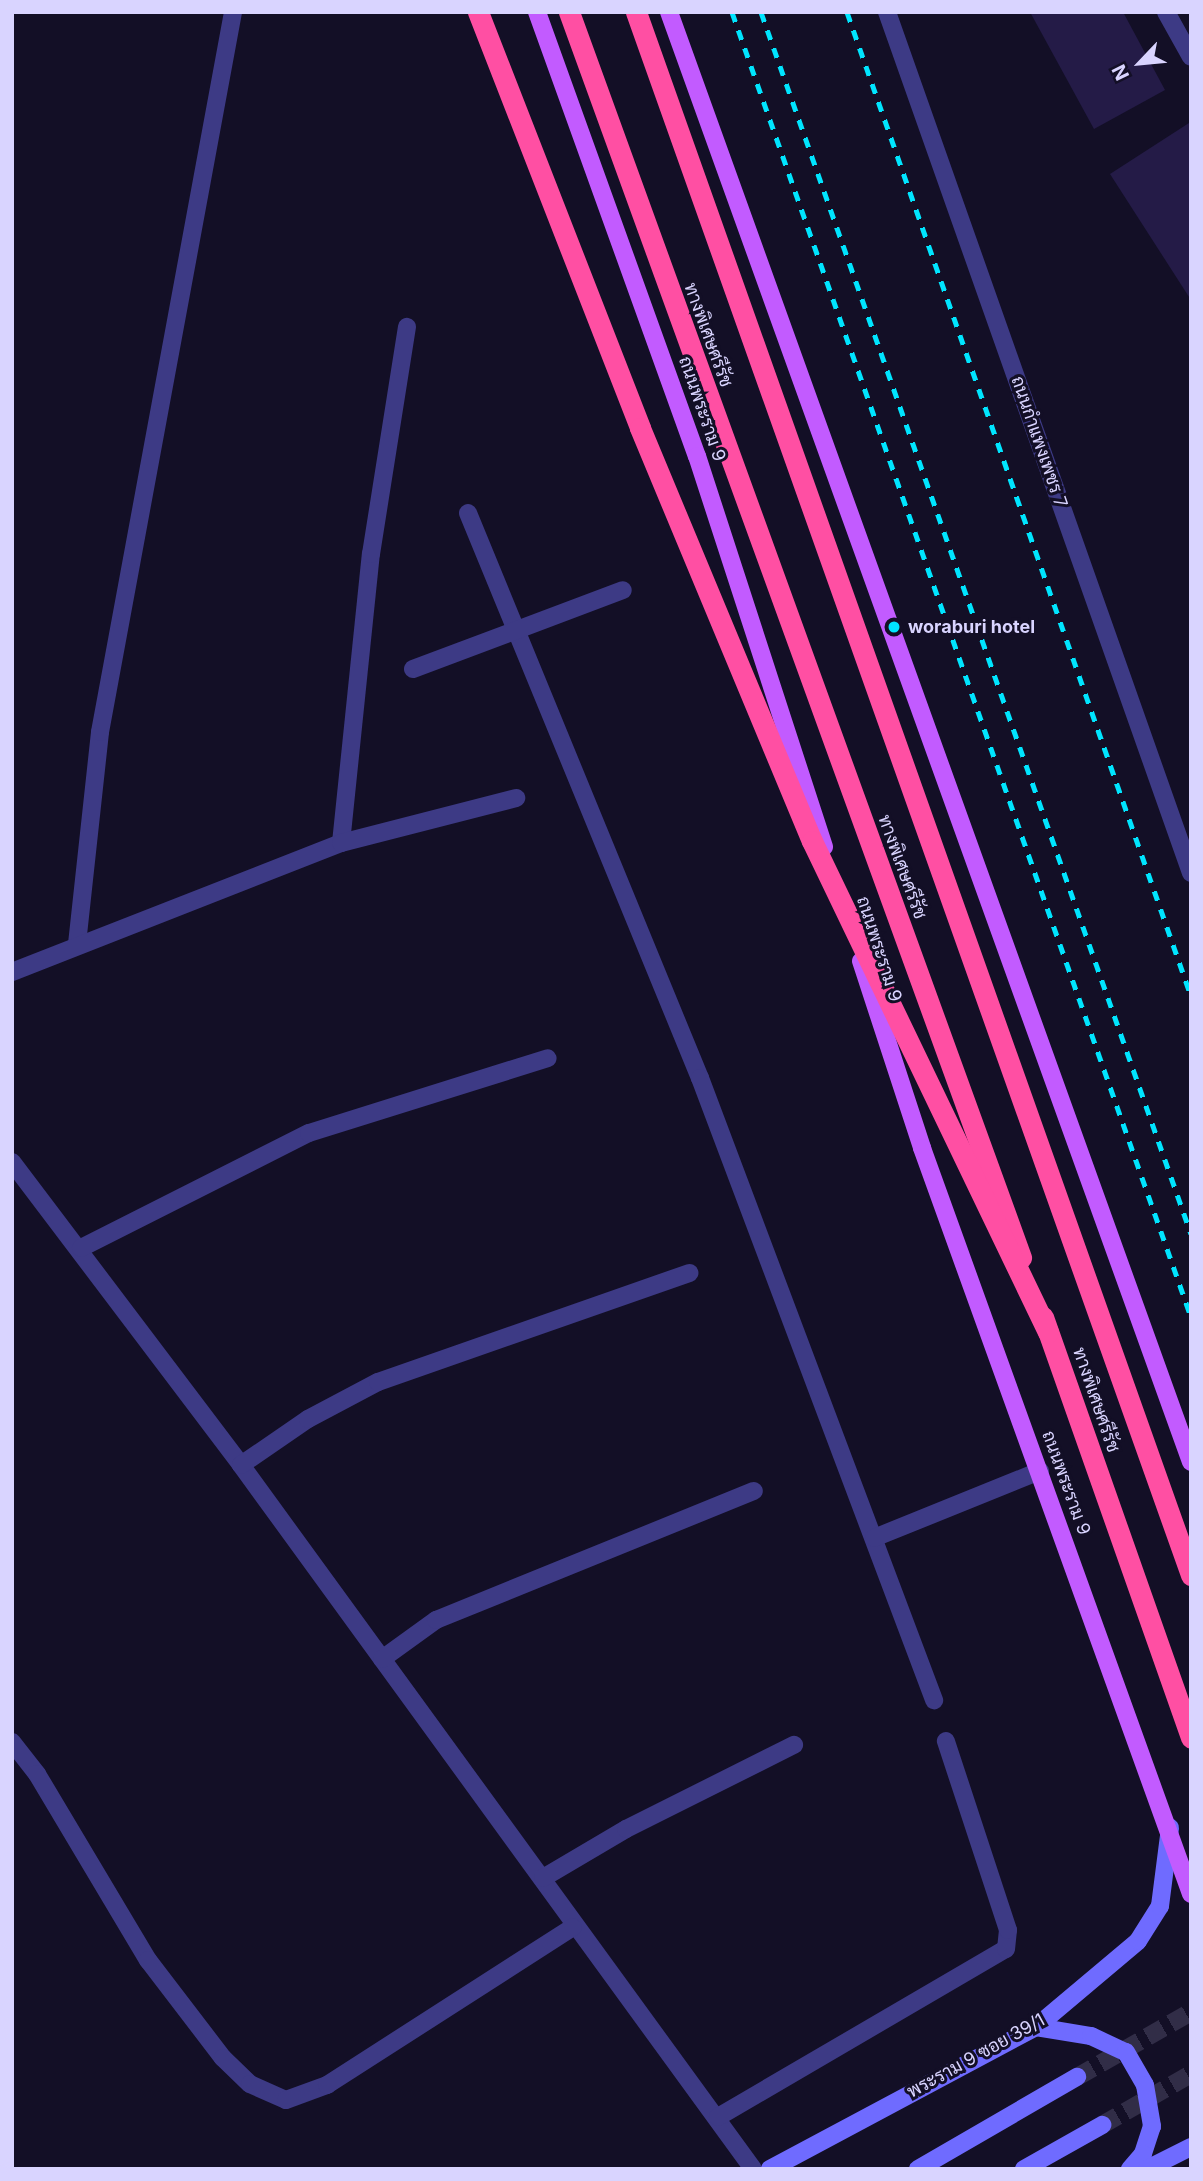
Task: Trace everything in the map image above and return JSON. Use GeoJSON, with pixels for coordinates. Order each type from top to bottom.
{"type":"FeatureCollection","features":[{"type":"Feature","properties":{"kind":"highway"},"geometry":{"type":"LineString","coordinates":[[478,12],[640,428],[812,841],[1048,1332]]}},
{"type":"Feature","properties":{"kind":"highway","name":"ทางพิเศษศรีรัช"},"geometry":{"type":"LineString","coordinates":[[569,12],[1048,1332],[1191,1738]]}},
{"type":"Feature","properties":{"kind":"highway","name":"ทางพิเศษศรีรัช"},"geometry":{"type":"LineString","coordinates":[[636,12],[1191,1575]]}},
{"type":"Feature","properties":{"kind":"main road","name":"ถนนพระราม 9"},"geometry":{"type":"LineString","coordinates":[[537,12],[697,456],[922,1148],[1170,1828],[1191,1895]]}},
{"type":"Feature","properties":{"kind":"main road"},"geometry":{"type":"LineString","coordinates":[[670,12],[1191,1462]]}},
{"type":"Feature","properties":{"kind":"main road","name":"พระราม 9 ซอย 39/1"},"geometry":{"type":"LineString","coordinates":[[770,2169],[1036,2027],[1138,1941],[1160,1906],[1170,1828]]}},
{"type":"Feature","properties":{"kind":"main road"},"geometry":{"type":"LineString","coordinates":[[1036,2027],[1091,2036],[1126,2052],[1145,2085],[1152,2126],[1143,2154],[1130,2169]]}},
{"type":"Feature","properties":{"kind":"main road"},"geometry":{"type":"LineString","coordinates":[[918,2169],[1077,2077]]}},
{"type":"Feature","properties":{"kind":"main road"},"geometry":{"type":"LineString","coordinates":[[1024,2169],[1102,2125]]}},
{"type":"Feature","properties":{"kind":"main road"},"geometry":{"type":"LineString","coordinates":[[1147,2169],[1191,2147]]}},
{"type":"Feature","properties":{"kind":"street"},"geometry":{"type":"LineString","coordinates":[[77,944],[100,732],[233,12]]}},
{"type":"Feature","properties":{"kind":"street","name":"ถนนกำแพงเพชร 7"},"geometry":{"type":"LineString","coordinates":[[887,12],[1191,873]]}},
{"type":"Feature","properties":{"kind":"street"},"geometry":{"type":"LineString","coordinates":[[1166,12],[1189,52]]}},
{"type":"Feature","properties":{"kind":"street"},"geometry":{"type":"LineString","coordinates":[[341,843],[371,554],[407,327]]}},
{"type":"Feature","properties":{"kind":"street"},"geometry":{"type":"LineString","coordinates":[[468,513],[519,629],[700,1078],[934,1700]]}},
{"type":"Feature","properties":{"kind":"street"},"geometry":{"type":"LineString","coordinates":[[413,669],[623,590]]}},
{"type":"Feature","properties":{"kind":"street"},"geometry":{"type":"LineString","coordinates":[[12,972],[77,944],[341,843],[516,798]]}},
{"type":"Feature","properties":{"kind":"street"},"geometry":{"type":"LineString","coordinates":[[81,1248],[309,1133],[548,1058]]}},
{"type":"Feature","properties":{"kind":"street"},"geometry":{"type":"LineString","coordinates":[[12,1163],[81,1248],[241,1465],[543,1878],[573,1927],[718,2116],[753,2169]]}},
{"type":"Feature","properties":{"kind":"street"},"geometry":{"type":"LineString","coordinates":[[241,1465],[308,1419],[378,1382],[690,1273]]}},
{"type":"Feature","properties":{"kind":"street"},"geometry":{"type":"LineString","coordinates":[[874,1538],[1040,1471]]}},
{"type":"Feature","properties":{"kind":"street"},"geometry":{"type":"LineString","coordinates":[[382,1659],[436,1620],[754,1491]]}},
{"type":"Feature","properties":{"kind":"street"},"geometry":{"type":"LineString","coordinates":[[718,2116],[1006,1949],[1008,1930],[946,1741]]}},
{"type":"Feature","properties":{"kind":"street"},"geometry":{"type":"LineString","coordinates":[[12,1742],[37,1774],[148,1960],[223,2058],[250,2084],[286,2100],[327,2085],[573,1927]]}},
{"type":"Feature","properties":{"kind":"street"},"geometry":{"type":"LineString","coordinates":[[543,1878],[637,1823],[794,1745]]}},
{"type":"Feature","properties":{"kind":"building"},"geometry":{"type":"Polygon","coordinates":[[[1030,12],[1123,12],[1165,90],[1094,129],[1030,12]]]}},
{"type":"Feature","properties":{"kind":"building"},"geometry":{"type":"Polygon","coordinates":[[[1189,123],[1191,126],[1191,300],[1110,174],[1189,123]]]}},
{"type":"Feature","properties":{"kind":"tunnel"},"geometry":{"type":"LineString","coordinates":[[1077,2077],[1191,2012]]}},
{"type":"Feature","properties":{"kind":"tunnel"},"geometry":{"type":"LineString","coordinates":[[1102,2125],[1191,2074]]}},
{"type":"Feature","properties":{"kind":"railway"},"geometry":{"type":"LineString","coordinates":[[732,12],[1191,1317]]}},
{"type":"Feature","properties":{"kind":"railway"},"geometry":{"type":"LineString","coordinates":[[761,12],[1191,1234]]}},
{"type":"Feature","properties":{"kind":"railway"},"geometry":{"type":"LineString","coordinates":[[847,12],[1191,996]]}},
{"type":"Feature","properties":{"kind":"place","name":"woraburi hotel"},"geometry":{"type":"Point","coordinates":[894,627]}}]}
